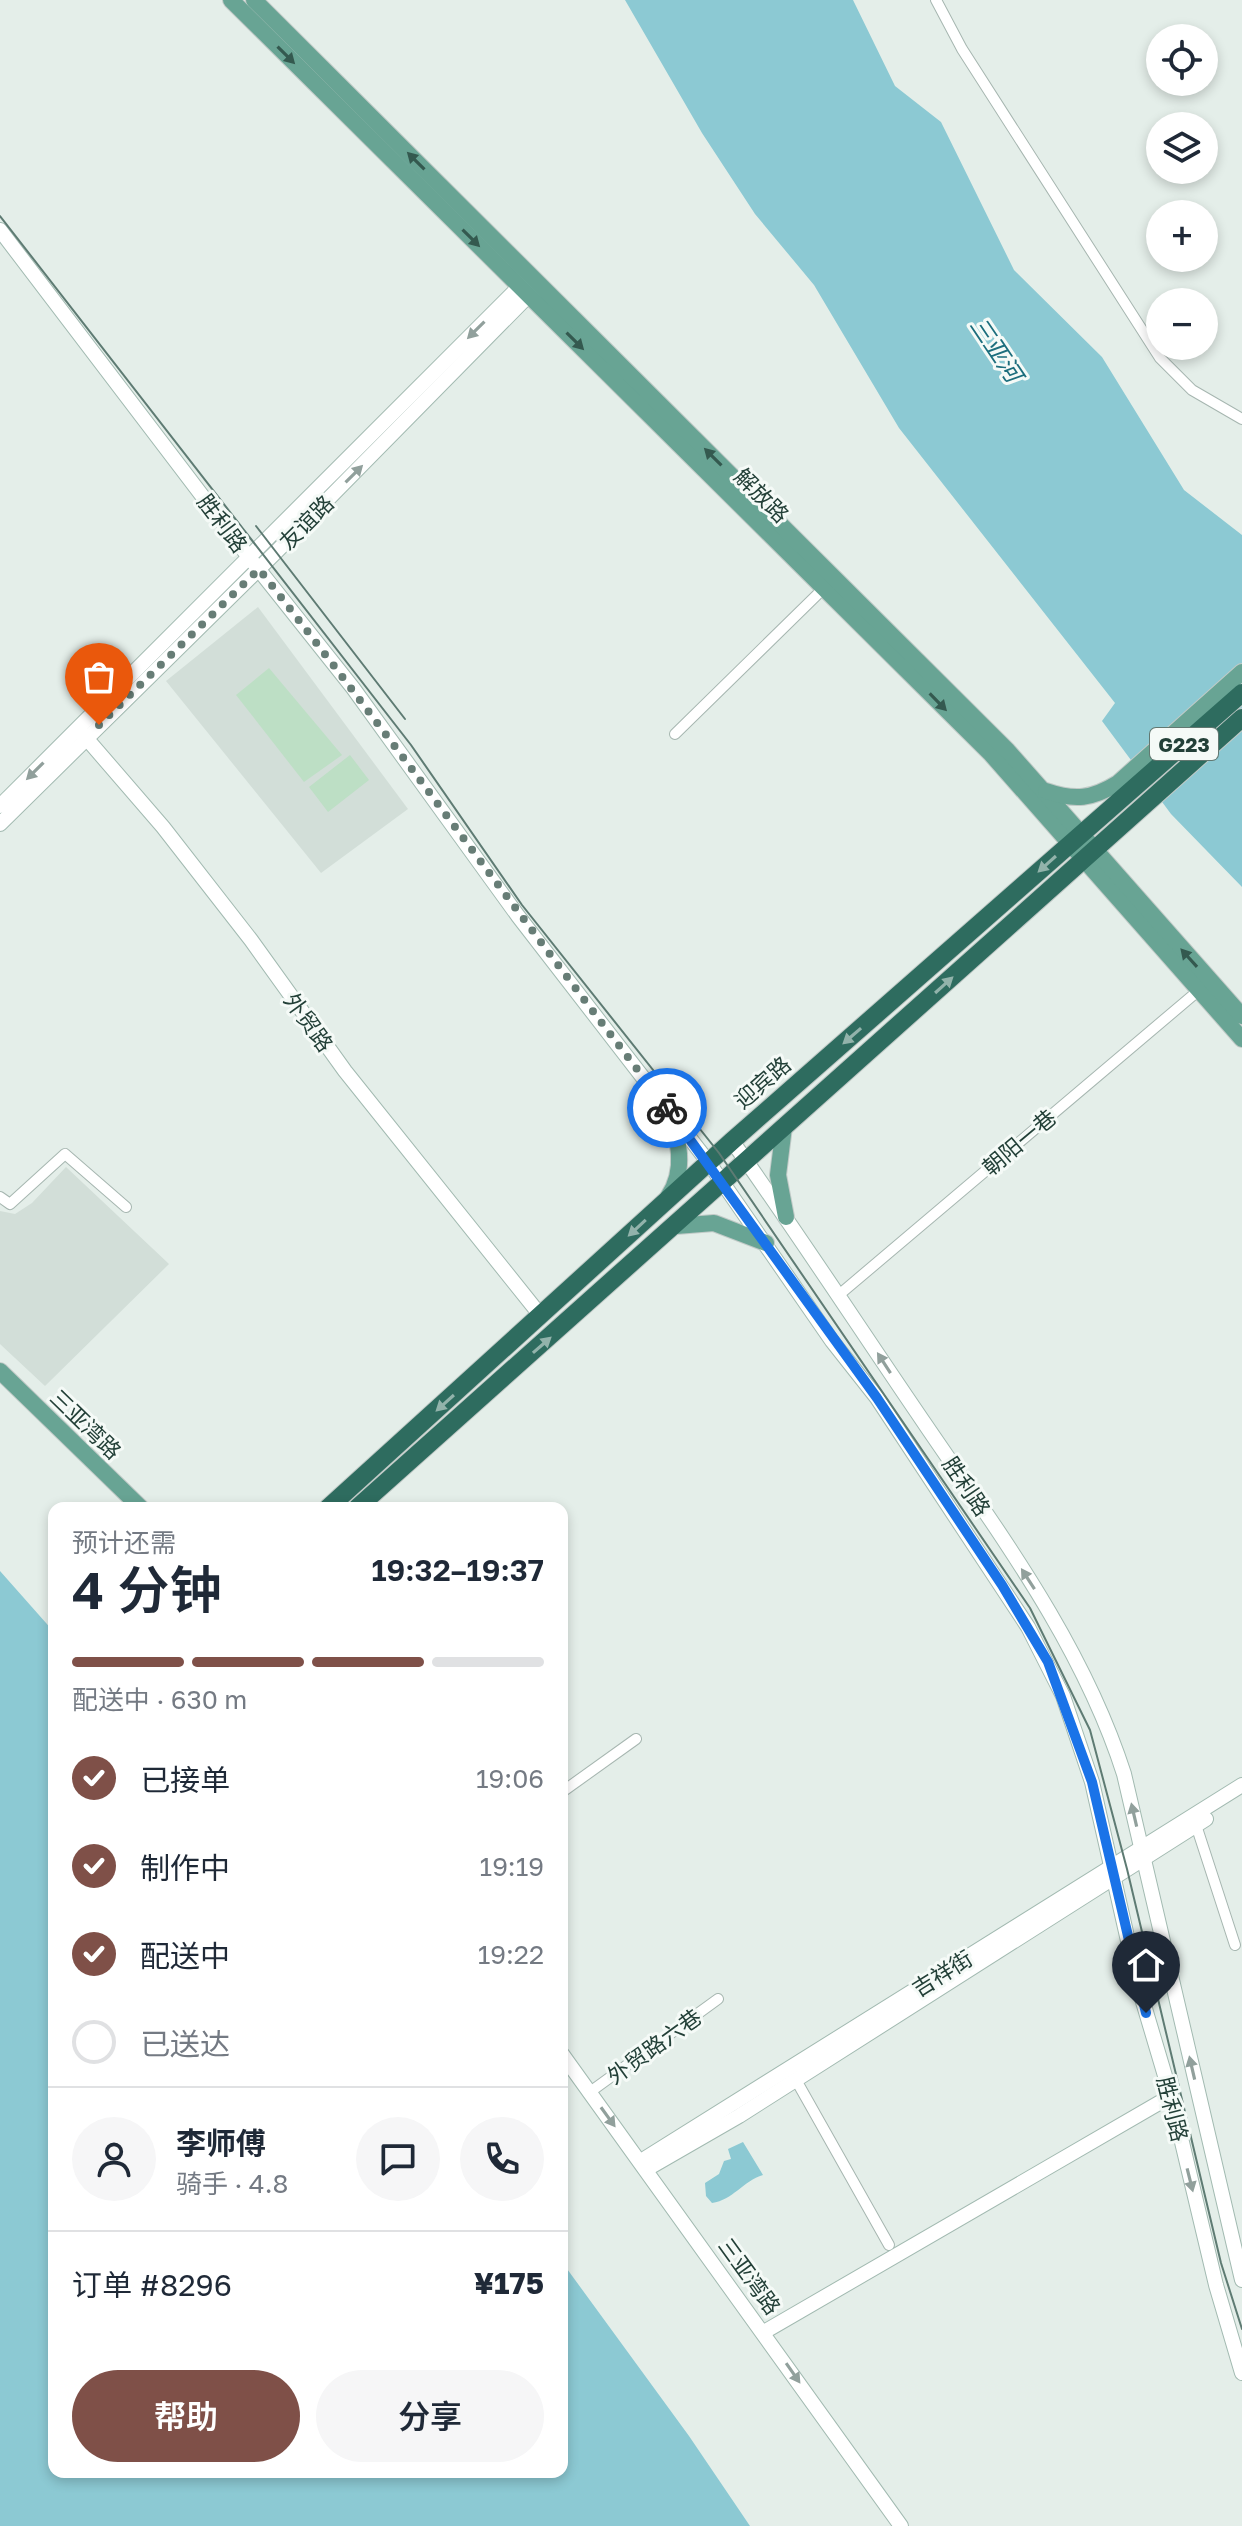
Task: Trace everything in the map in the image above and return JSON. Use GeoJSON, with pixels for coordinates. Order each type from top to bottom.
{"type":"FeatureCollection","features":[{"type":"Feature","properties":{"kind":"highway","name":"G223"},"geometry":{"type":"LineString","coordinates":[[1122,788],[1242,693]]}},
{"type":"Feature","properties":{"kind":"highway","name":"G223"},"geometry":{"type":"LineString","coordinates":[[364,1502],[1242,718]]}},
{"type":"Feature","properties":{"kind":"highway","name":"迎宾路"},"geometry":{"type":"LineString","coordinates":[[335,1502],[732,1141],[1075,838],[1122,788]]}},
{"type":"Feature","properties":{"kind":"main road","name":"解放路"},"geometry":{"type":"LineString","coordinates":[[231,0],[530,285],[1044,790],[1075,838]]}},
{"type":"Feature","properties":{"kind":"main road","name":"解放路"},"geometry":{"type":"LineString","coordinates":[[254,0],[825,587],[1075,838],[1198,991],[1242,1039]]}},
{"type":"Feature","properties":{"kind":"main road","name":"胜利路"},"geometry":{"type":"LineString","coordinates":[[0,230],[248,556],[353,688],[518,916],[709,1163],[832,1341],[877,1398],[1002,1585],[1048,1662],[1080,1741],[1138,1985],[1171,2096],[1216,2285],[1242,2373]]}},
{"type":"Feature","properties":{"kind":"main road","name":"友谊路"},"geometry":{"type":"LineString","coordinates":[[0,824],[248,556],[530,285]]}},
{"type":"Feature","properties":{"kind":"main road","name":"友谊路"},"geometry":{"type":"LineString","coordinates":[[0,806],[259,569],[530,285]]}},
{"type":"Feature","properties":{"kind":"main road"},"geometry":{"type":"LineString","coordinates":[[1044,790],[1078,799],[1122,788],[1242,672]]}},
{"type":"Feature","properties":{"kind":"main road","name":"外贸路"},"geometry":{"type":"LineString","coordinates":[[82,733],[179,848],[251,940],[345,1071],[541,1316]]}},
{"type":"Feature","properties":{"kind":"main road","name":"解放路"},"geometry":{"type":"LineString","coordinates":[[1089,855],[1242,1016]]}},
{"type":"Feature","properties":{"kind":"main road"},"geometry":{"type":"LineString","coordinates":[[664,1203],[673,1190],[680,1160],[669,1110]]}},
{"type":"Feature","properties":{"kind":"main road"},"geometry":{"type":"LineString","coordinates":[[784,1127],[778,1164],[786,1217]]}},
{"type":"Feature","properties":{"kind":"main road","name":"胜利路"},"geometry":{"type":"LineString","coordinates":[[732,1141],[840,1294],[1068,1643],[1114,1741],[1237,2246],[1242,2280]]}},
{"type":"Feature","properties":{"kind":"main road"},"geometry":{"type":"LineString","coordinates":[[676,1226],[714,1223],[766,1243]]}},
{"type":"Feature","properties":{"kind":"main road","name":"三亚湾路"},"geometry":{"type":"LineString","coordinates":[[0,1371],[135,1502]]}},
{"type":"Feature","properties":{"kind":"main road","name":"三亚湾路"},"geometry":{"type":"LineString","coordinates":[[0,1386],[120,1502]]}},
{"type":"Feature","properties":{"kind":"main road","name":"吉祥街"},"geometry":{"type":"LineString","coordinates":[[644,2165],[1143,1853],[1242,1785]]}},
{"type":"Feature","properties":{"kind":"main road","name":"吉祥街"},"geometry":{"type":"LineString","coordinates":[[1143,1853],[1242,1796]]}},
{"type":"Feature","properties":{"kind":"main road","name":"吉祥街"},"geometry":{"type":"LineString","coordinates":[[644,2165],[796,2080],[1113,1872]]}},
{"type":"Feature","properties":{"kind":"main road","name":"三亚湾路"},"geometry":{"type":"LineString","coordinates":[[568,2062],[901,2526]]}},
{"type":"Feature","properties":{"kind":"main road"},"geometry":{"type":"LineString","coordinates":[[764,2332],[1171,2096]]}},
{"type":"Feature","properties":{"kind":"street"},"geometry":{"type":"LineString","coordinates":[[936,0],[962,49],[1160,358],[1192,390],[1242,419]]}},
{"type":"Feature","properties":{"kind":"street"},"geometry":{"type":"LineString","coordinates":[[675,734],[825,587]]}},
{"type":"Feature","properties":{"kind":"street","name":"朝阳一巷"},"geometry":{"type":"LineString","coordinates":[[840,1294],[1198,991]]}},
{"type":"Feature","properties":{"kind":"street"},"geometry":{"type":"LineString","coordinates":[[0,1197],[10,1204],[65,1154],[126,1207]]}},
{"type":"Feature","properties":{"kind":"street"},"geometry":{"type":"LineString","coordinates":[[568,1788],[636,1739]]}},
{"type":"Feature","properties":{"kind":"street"},"geometry":{"type":"LineString","coordinates":[[1196,1825],[1235,1945]]}},
{"type":"Feature","properties":{"kind":"street","name":"外贸路六巷"},"geometry":{"type":"LineString","coordinates":[[590,2092],[718,1999]]}},
{"type":"Feature","properties":{"kind":"street"},"geometry":{"type":"LineString","coordinates":[[796,2080],[889,2245]]}},
{"type":"Feature","properties":{"kind":"shaded area"},"geometry":{"type":"Polygon","coordinates":[[[258,607],[408,809],[321,873],[166,681],[258,607]]]}},
{"type":"Feature","properties":{"kind":"shaded area"},"geometry":{"type":"Polygon","coordinates":[[[66,1167],[169,1264],[45,1386],[0,1344],[0,1211],[15,1214],[32,1203],[66,1167]]]}},
{"type":"Feature","properties":{"kind":"green space"},"geometry":{"type":"Polygon","coordinates":[[[269,668],[342,755],[304,782],[236,695],[269,668]]]}},
{"type":"Feature","properties":{"kind":"green space"},"geometry":{"type":"Polygon","coordinates":[[[350,755],[369,780],[328,812],[309,787],[350,755]]]}},
{"type":"Feature","properties":{"kind":"water","name":"三亚河"},"geometry":{"type":"Polygon","coordinates":[[[625,0],[853,0],[895,86],[941,122],[1014,270],[1102,357],[1184,490],[1242,535],[1242,887],[1171,814],[1102,721],[1115,703],[899,428],[814,285],[755,214],[702,133],[625,0]]]}},
{"type":"Feature","properties":{"kind":"water"},"geometry":{"type":"Polygon","coordinates":[[[0,1571],[48,1625],[48,2478],[568,2478],[568,2270],[689,2436],[750,2526],[0,2526],[0,1571]]]}},
{"type":"Feature","properties":{"kind":"water"},"geometry":{"type":"Polygon","coordinates":[[[743,2142],[763,2175],[712,2203],[706,2196],[705,2183],[719,2174],[724,2161],[731,2159],[728,2149],[743,2142]]]}},
{"type":"Feature","properties":{"kind":"tram line"},"geometry":{"type":"LineString","coordinates":[[0,216],[411,745],[522,905],[719,1153],[1030,1608],[1090,1730],[1127,1869],[1221,2263],[1242,2329]]}},
{"type":"Feature","properties":{"kind":"tram line"},"geometry":{"type":"LineString","coordinates":[[256,526],[405,719]]}},
{"type":"Feature","properties":{"kind":"way so far"},"geometry":{"type":"LineString","coordinates":[[99,725],[259,569],[353,688],[518,916],[667,1108]]}},
{"type":"Feature","properties":{"kind":"route"},"geometry":{"type":"LineString","coordinates":[[667,1108],[766,1243],[832,1341],[877,1398],[1002,1585],[1048,1662],[1080,1741],[1092,1782],[1146,2013]]}}]}
